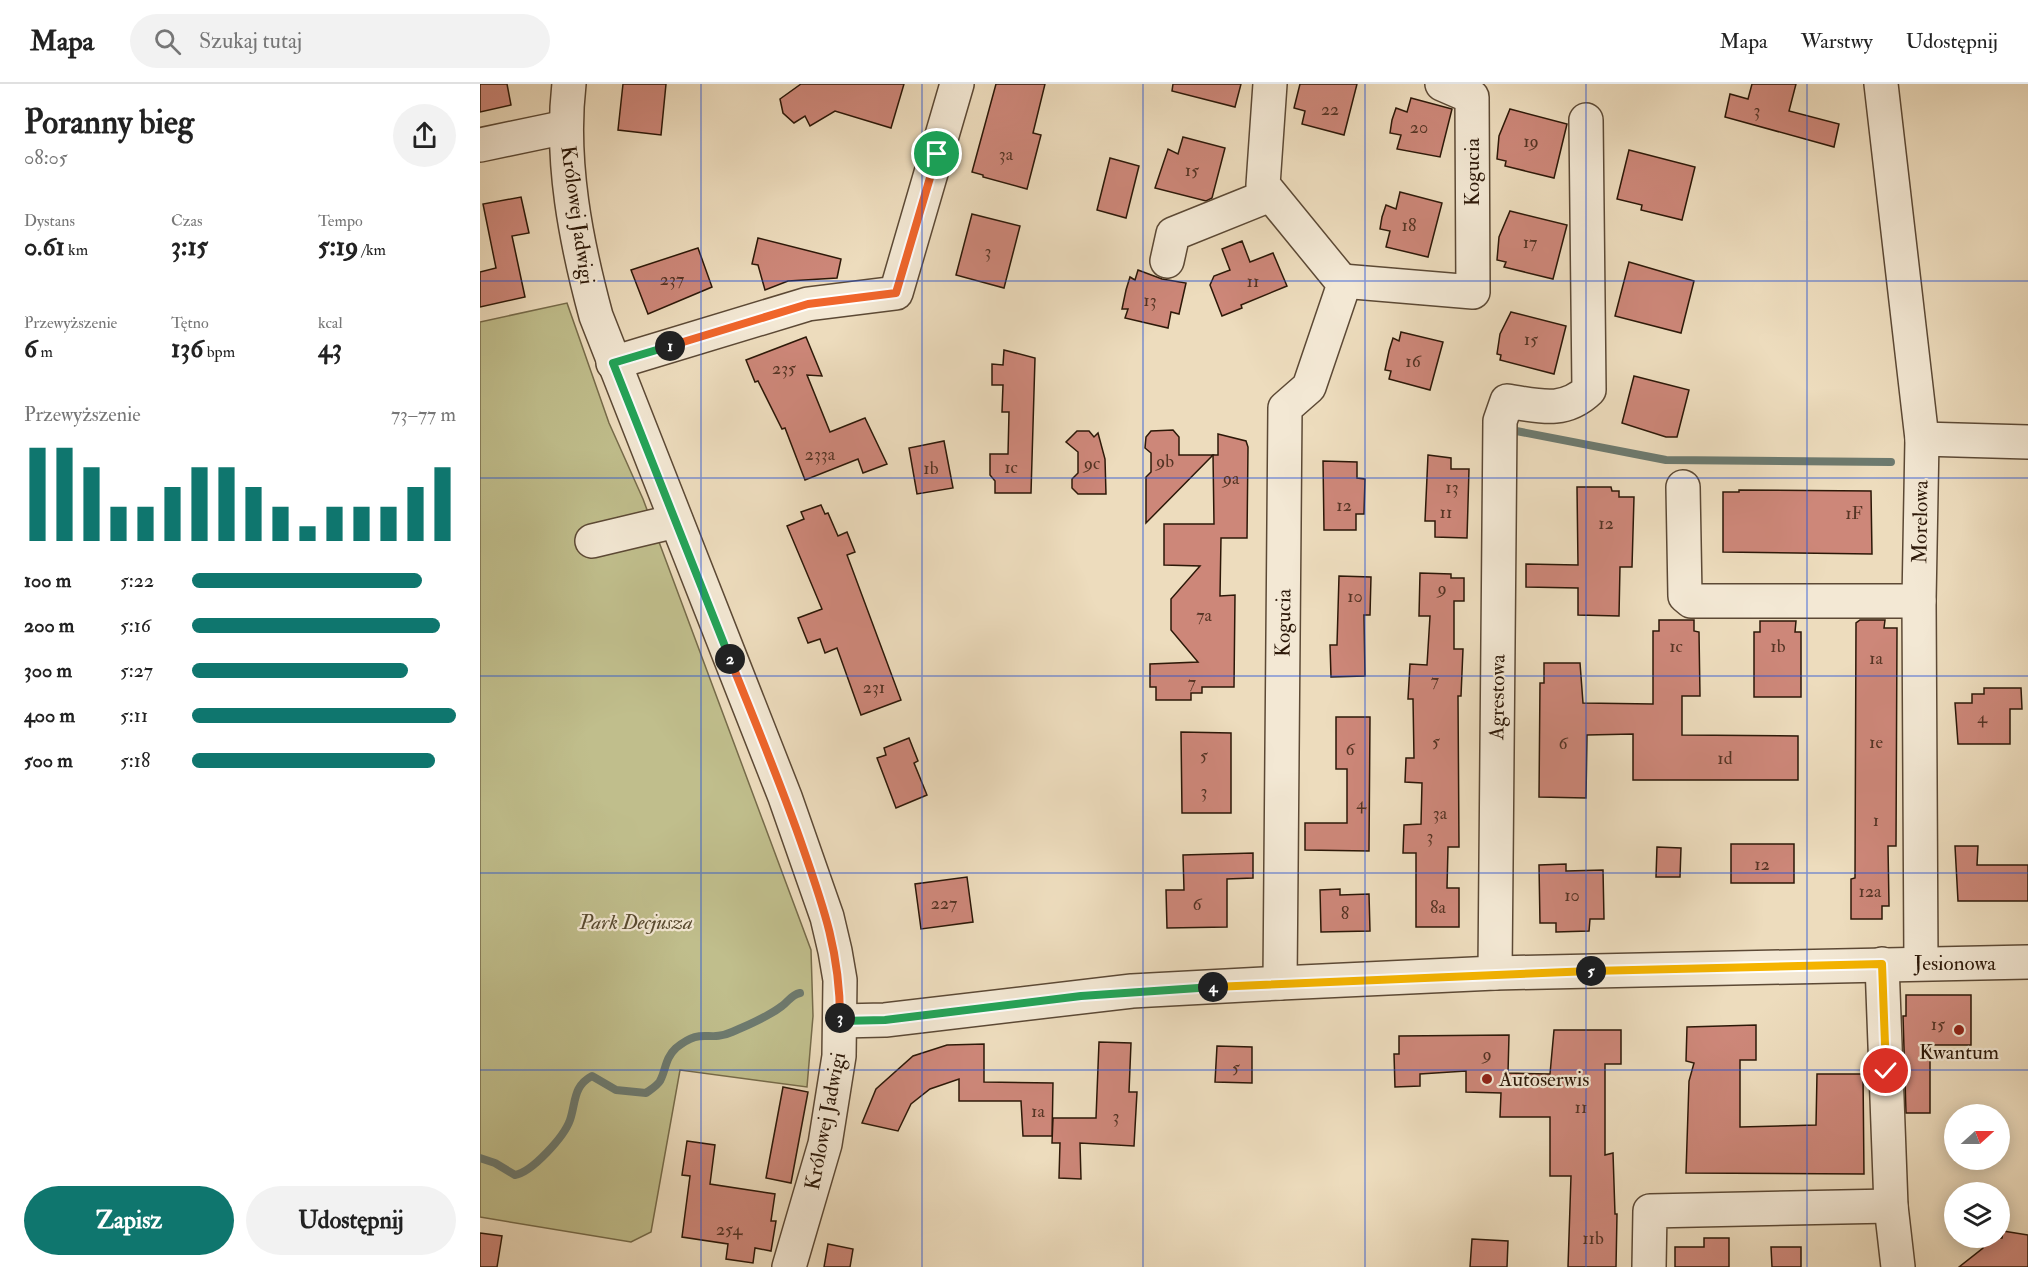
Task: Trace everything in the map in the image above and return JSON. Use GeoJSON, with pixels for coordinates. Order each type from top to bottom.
{"type":"FeatureCollection","features":[{"type":"Feature","properties":{"kind":"street","name":"Królowej Jadwigi"},"geometry":{"type":"LineString","coordinates":[[569,84],[566,127],[572,198],[579,247],[596,316],[785,797],[827,917],[840,980],[839,1056],[825,1144],[789,1267]]}},
{"type":"Feature","properties":{"kind":"street"},"geometry":{"type":"LineString","coordinates":[[613,363],[808,304],[896,293],[957,84]]}},
{"type":"Feature","properties":{"kind":"street"},"geometry":{"type":"LineString","coordinates":[[1270,84],[1263,185],[1342,281]]}},
{"type":"Feature","properties":{"kind":"street","name":"Kogucia"},"geometry":{"type":"LineString","coordinates":[[1280,983],[1285,408],[1309,387],[1344,284],[1342,281],[1473,292],[1472,97],[1442,84]]}},
{"type":"Feature","properties":{"kind":"street","name":"Morelowa"},"geometry":{"type":"LineString","coordinates":[[1881,84],[1922,439],[1919,601],[1921,963]]}},
{"type":"Feature","properties":{"kind":"street","name":"Agrestowa"},"geometry":{"type":"LineString","coordinates":[[1495,973],[1500,421],[1507,401],[1549,407],[1576,402],[1589,390],[1586,120]]}},
{"type":"Feature","properties":{"kind":"street"},"geometry":{"type":"LineString","coordinates":[[480,145],[566,127]]}},
{"type":"Feature","properties":{"kind":"street"},"geometry":{"type":"LineString","coordinates":[[1167,261],[1173,234],[1270,195]]}},
{"type":"Feature","properties":{"kind":"street"},"geometry":{"type":"LineString","coordinates":[[1922,439],[2028,442]]}},
{"type":"Feature","properties":{"kind":"street"},"geometry":{"type":"LineString","coordinates":[[1683,487],[1684,596],[1691,601],[1919,601]]}},
{"type":"Feature","properties":{"kind":"street"},"geometry":{"type":"LineString","coordinates":[[592,541],[676,521]]}},
{"type":"Feature","properties":{"kind":"street","name":"Jesionowa"},"geometry":{"type":"LineString","coordinates":[[840,1021],[885,1020],[1132,991],[1280,983],[1495,973],[2028,962]]}},
{"type":"Feature","properties":{"kind":"street"},"geometry":{"type":"LineString","coordinates":[[1882,964],[1891,1206],[1898,1267]]}},
{"type":"Feature","properties":{"kind":"street"},"geometry":{"type":"LineString","coordinates":[[1649,1267],[1650,1211],[1891,1206]]}},
{"type":"Feature","properties":{"kind":"green space","name":"Park Decjusza"},"geometry":{"type":"Polygon","coordinates":[[[567,303],[609,423],[643,499],[811,950],[813,1016],[807,1087],[680,1070],[651,1232],[631,1242],[480,1217],[480,322],[567,303]]]}},
{"type":"Feature","properties":{"kind":"building"},"geometry":{"type":"Polygon","coordinates":[[[480,84],[507,84],[511,105],[480,112],[480,84]]]}},
{"type":"Feature","properties":{"kind":"building"},"geometry":{"type":"Polygon","coordinates":[[[623,84],[666,84],[661,135],[618,130],[623,84]]]}},
{"type":"Feature","properties":{"kind":"building"},"geometry":{"type":"Polygon","coordinates":[[[801,84],[904,84],[891,128],[835,111],[810,126],[805,116],[794,123],[783,113],[780,99],[801,84]]]}},
{"type":"Feature","properties":{"kind":"building"},"geometry":{"type":"Polygon","coordinates":[[[996,84],[1045,84],[1033,133],[1041,135],[1027,189],[972,172],[996,84]]]}},
{"type":"Feature","properties":{"kind":"building"},"geometry":{"type":"Polygon","coordinates":[[[1173,84],[1241,84],[1235,107],[1172,91],[1173,84]]]}},
{"type":"Feature","properties":{"kind":"building"},"geometry":{"type":"Polygon","coordinates":[[[1300,84],[1357,84],[1344,135],[1302,124],[1305,111],[1294,108],[1300,84]]]}},
{"type":"Feature","properties":{"kind":"building"},"geometry":{"type":"Polygon","coordinates":[[[1752,84],[1796,84],[1789,111],[1839,124],[1834,147],[1725,117],[1730,94],[1748,99],[1752,84]]]}},
{"type":"Feature","properties":{"kind":"building"},"geometry":{"type":"Polygon","coordinates":[[[1411,98],[1452,109],[1440,157],[1397,149],[1401,135],[1390,133],[1392,120],[1396,108],[1407,112],[1411,98]]]}},
{"type":"Feature","properties":{"kind":"building"},"geometry":{"type":"Polygon","coordinates":[[[1510,109],[1567,124],[1554,178],[1505,166],[1506,161],[1497,159],[1499,136],[1510,109]]]}},
{"type":"Feature","properties":{"kind":"building"},"geometry":{"type":"Polygon","coordinates":[[[1183,137],[1225,148],[1212,198],[1206,201],[1155,188],[1168,149],[1178,154],[1183,137]]]}},
{"type":"Feature","properties":{"kind":"building"},"geometry":{"type":"Polygon","coordinates":[[[1629,150],[1695,167],[1682,220],[1641,210],[1642,205],[1617,199],[1629,150]]]}},
{"type":"Feature","properties":{"kind":"building"},"geometry":{"type":"Polygon","coordinates":[[[1110,158],[1139,166],[1126,218],[1097,210],[1110,158]]]}},
{"type":"Feature","properties":{"kind":"building"},"geometry":{"type":"Polygon","coordinates":[[[1400,192],[1442,203],[1428,257],[1386,247],[1390,231],[1380,229],[1382,217],[1386,205],[1396,209],[1400,192]]]}},
{"type":"Feature","properties":{"kind":"building"},"geometry":{"type":"Polygon","coordinates":[[[521,197],[529,233],[512,236],[525,297],[480,307],[480,272],[496,268],[483,204],[521,197]]]}},
{"type":"Feature","properties":{"kind":"building"},"geometry":{"type":"Polygon","coordinates":[[[1510,211],[1567,225],[1553,279],[1504,267],[1506,262],[1497,260],[1499,237],[1510,211]]]}},
{"type":"Feature","properties":{"kind":"building"},"geometry":{"type":"Polygon","coordinates":[[[972,214],[1020,226],[1004,288],[956,275],[972,214]]]}},
{"type":"Feature","properties":{"kind":"building"},"geometry":{"type":"Polygon","coordinates":[[[758,238],[841,259],[837,278],[788,281],[765,290],[758,265],[752,264],[758,238]]]}},
{"type":"Feature","properties":{"kind":"building"},"geometry":{"type":"Polygon","coordinates":[[[1242,241],[1250,262],[1273,253],[1287,286],[1241,305],[1242,308],[1222,316],[1210,285],[1214,276],[1230,270],[1222,249],[1242,241]]]}},
{"type":"Feature","properties":{"kind":"building"},"geometry":{"type":"Polygon","coordinates":[[[698,248],[712,287],[648,314],[631,270],[698,248]]]}},
{"type":"Feature","properties":{"kind":"building"},"geometry":{"type":"Polygon","coordinates":[[[1629,262],[1694,281],[1681,333],[1615,316],[1629,262]]]}},
{"type":"Feature","properties":{"kind":"building"},"geometry":{"type":"Polygon","coordinates":[[[1138,270],[1162,279],[1186,283],[1179,314],[1171,312],[1168,328],[1125,318],[1128,309],[1122,309],[1126,290],[1130,277],[1135,280],[1138,270]]]}},
{"type":"Feature","properties":{"kind":"building"},"geometry":{"type":"Polygon","coordinates":[[[1511,312],[1566,326],[1554,374],[1500,360],[1501,355],[1497,354],[1500,334],[1511,312]]]}},
{"type":"Feature","properties":{"kind":"building"},"geometry":{"type":"Polygon","coordinates":[[[1401,332],[1443,342],[1430,390],[1389,379],[1391,371],[1385,370],[1389,351],[1393,338],[1399,341],[1401,332]]]}},
{"type":"Feature","properties":{"kind":"building"},"geometry":{"type":"Polygon","coordinates":[[[806,337],[822,376],[807,375],[830,432],[865,418],[887,464],[863,473],[858,459],[805,480],[785,428],[782,429],[758,381],[755,382],[746,360],[806,337]]]}},
{"type":"Feature","properties":{"kind":"building"},"geometry":{"type":"Polygon","coordinates":[[[1004,350],[1035,358],[1031,493],[995,493],[995,481],[990,475],[990,454],[1008,454],[1009,412],[1002,412],[1003,385],[992,385],[992,364],[1003,365],[1004,350]]]}},
{"type":"Feature","properties":{"kind":"building"},"geometry":{"type":"Polygon","coordinates":[[[1634,376],[1689,390],[1677,437],[1666,437],[1622,423],[1634,376]]]}},
{"type":"Feature","properties":{"kind":"building"},"geometry":{"type":"Polygon","coordinates":[[[1173,430],[1179,437],[1179,455],[1213,455],[1146,523],[1146,477],[1151,472],[1151,453],[1145,448],[1146,437],[1151,431],[1173,430]]]}},
{"type":"Feature","properties":{"kind":"building"},"geometry":{"type":"Polygon","coordinates":[[[1077,431],[1089,431],[1094,437],[1098,433],[1105,459],[1106,494],[1078,494],[1072,488],[1072,479],[1078,473],[1078,452],[1066,442],[1077,431]]]}},
{"type":"Feature","properties":{"kind":"building"},"geometry":{"type":"Polygon","coordinates":[[[1218,434],[1246,441],[1248,447],[1247,538],[1221,538],[1220,596],[1235,595],[1234,687],[1202,687],[1202,693],[1191,693],[1191,700],[1156,700],[1156,687],[1150,687],[1150,664],[1198,662],[1171,630],[1171,599],[1200,566],[1164,565],[1164,524],[1214,524],[1213,455],[1218,455],[1218,434]]]}},
{"type":"Feature","properties":{"kind":"building"},"geometry":{"type":"Polygon","coordinates":[[[944,441],[953,488],[917,494],[909,448],[944,441]]]}},
{"type":"Feature","properties":{"kind":"building"},"geometry":{"type":"Polygon","coordinates":[[[1428,455],[1451,458],[1451,469],[1469,469],[1467,538],[1435,537],[1435,521],[1425,521],[1428,455]]]}},
{"type":"Feature","properties":{"kind":"building"},"geometry":{"type":"Polygon","coordinates":[[[1323,461],[1357,462],[1357,478],[1365,479],[1364,514],[1356,514],[1356,530],[1324,530],[1323,461]]]}},
{"type":"Feature","properties":{"kind":"building"},"geometry":{"type":"Polygon","coordinates":[[[1577,487],[1611,487],[1612,491],[1619,491],[1619,497],[1634,497],[1632,567],[1620,567],[1619,616],[1578,615],[1578,588],[1526,587],[1526,564],[1578,565],[1577,487]]]}},
{"type":"Feature","properties":{"kind":"building"},"geometry":{"type":"Polygon","coordinates":[[[1739,490],[1871,491],[1872,554],[1723,552],[1723,492],[1739,492],[1739,490]]]}},
{"type":"Feature","properties":{"kind":"building"},"geometry":{"type":"Polygon","coordinates":[[[821,505],[825,514],[828,513],[838,536],[847,532],[855,552],[847,555],[901,700],[861,715],[837,648],[825,653],[820,639],[808,643],[798,618],[822,609],[787,526],[804,519],[801,512],[821,505]]]}},
{"type":"Feature","properties":{"kind":"building"},"geometry":{"type":"Polygon","coordinates":[[[1420,573],[1451,574],[1451,578],[1464,578],[1464,601],[1454,601],[1454,649],[1463,649],[1461,696],[1458,696],[1459,847],[1448,847],[1447,888],[1459,888],[1459,927],[1416,927],[1416,853],[1403,853],[1404,825],[1421,824],[1422,783],[1405,782],[1406,758],[1414,758],[1413,699],[1408,699],[1410,664],[1427,665],[1430,616],[1419,616],[1420,573]]]}},
{"type":"Feature","properties":{"kind":"building"},"geometry":{"type":"Polygon","coordinates":[[[1339,576],[1371,577],[1370,615],[1364,615],[1365,676],[1331,677],[1330,645],[1337,645],[1339,576]]]}},
{"type":"Feature","properties":{"kind":"building"},"geometry":{"type":"Polygon","coordinates":[[[1659,620],[1694,620],[1694,631],[1699,632],[1700,696],[1682,696],[1682,735],[1798,736],[1798,780],[1633,780],[1633,734],[1587,735],[1586,798],[1539,797],[1540,683],[1544,683],[1544,663],[1580,663],[1583,703],[1653,704],[1653,631],[1659,631],[1659,620]]]}},
{"type":"Feature","properties":{"kind":"building"},"geometry":{"type":"Polygon","coordinates":[[[1860,620],[1885,620],[1884,628],[1897,628],[1896,846],[1888,846],[1889,906],[1882,906],[1882,919],[1851,919],[1851,879],[1855,878],[1856,623],[1860,620]]]}},
{"type":"Feature","properties":{"kind":"building"},"geometry":{"type":"Polygon","coordinates":[[[1760,621],[1796,621],[1795,632],[1801,632],[1801,697],[1754,697],[1754,632],[1760,632],[1760,621]]]}},
{"type":"Feature","properties":{"kind":"building"},"geometry":{"type":"Polygon","coordinates":[[[1984,688],[2021,688],[2022,709],[2010,709],[2010,744],[1958,744],[1955,703],[1972,703],[1972,694],[1984,694],[1984,688]]]}},
{"type":"Feature","properties":{"kind":"building"},"geometry":{"type":"Polygon","coordinates":[[[1336,717],[1370,717],[1369,851],[1305,850],[1305,823],[1347,823],[1347,769],[1336,769],[1336,717]]]}},
{"type":"Feature","properties":{"kind":"building"},"geometry":{"type":"Polygon","coordinates":[[[1181,732],[1231,733],[1231,813],[1182,813],[1181,732]]]}},
{"type":"Feature","properties":{"kind":"building"},"geometry":{"type":"Polygon","coordinates":[[[909,738],[918,761],[914,763],[927,795],[896,808],[877,758],[886,755],[884,748],[909,738]]]}},
{"type":"Feature","properties":{"kind":"building"},"geometry":{"type":"Polygon","coordinates":[[[1731,844],[1794,844],[1794,883],[1731,883],[1731,844]]]}},
{"type":"Feature","properties":{"kind":"building"},"geometry":{"type":"Polygon","coordinates":[[[1955,846],[1978,846],[1977,865],[2028,865],[2028,901],[1958,901],[1955,846]]]}},
{"type":"Feature","properties":{"kind":"building"},"geometry":{"type":"Polygon","coordinates":[[[1657,847],[1681,848],[1680,877],[1656,877],[1657,847]]]}},
{"type":"Feature","properties":{"kind":"building"},"geometry":{"type":"Polygon","coordinates":[[[1253,853],[1253,878],[1227,879],[1227,927],[1167,928],[1166,890],[1184,890],[1183,855],[1253,853]]]}},
{"type":"Feature","properties":{"kind":"building"},"geometry":{"type":"Polygon","coordinates":[[[1566,864],[1566,871],[1603,870],[1604,919],[1590,919],[1589,931],[1556,932],[1556,923],[1540,923],[1539,865],[1566,864]]]}},
{"type":"Feature","properties":{"kind":"building"},"geometry":{"type":"Polygon","coordinates":[[[967,877],[973,922],[921,929],[915,884],[967,877]]]}},
{"type":"Feature","properties":{"kind":"building"},"geometry":{"type":"Polygon","coordinates":[[[1340,889],[1340,895],[1369,894],[1370,931],[1321,932],[1320,890],[1340,889]]]}},
{"type":"Feature","properties":{"kind":"building"},"geometry":{"type":"Polygon","coordinates":[[[1906,995],[1971,995],[1971,1045],[1930,1045],[1930,1113],[1906,1113],[1903,1016],[1906,1016],[1906,995]]]}},
{"type":"Feature","properties":{"kind":"building"},"geometry":{"type":"Polygon","coordinates":[[[1756,1025],[1756,1060],[1740,1060],[1740,1127],[1816,1125],[1817,1074],[1863,1074],[1864,1174],[1686,1173],[1689,1081],[1694,1063],[1686,1061],[1687,1027],[1756,1025]]]}},
{"type":"Feature","properties":{"kind":"building"},"geometry":{"type":"Polygon","coordinates":[[[1554,1030],[1621,1030],[1621,1064],[1605,1064],[1605,1155],[1613,1153],[1615,1214],[1617,1214],[1616,1267],[1568,1267],[1571,1176],[1550,1176],[1550,1117],[1500,1117],[1501,1093],[1466,1092],[1466,1071],[1420,1074],[1420,1086],[1395,1087],[1394,1054],[1399,1054],[1399,1036],[1509,1035],[1508,1073],[1550,1074],[1554,1030]]]}},
{"type":"Feature","properties":{"kind":"building"},"geometry":{"type":"Polygon","coordinates":[[[1099,1042],[1131,1043],[1129,1092],[1137,1092],[1134,1146],[1080,1143],[1081,1179],[1059,1178],[1060,1143],[1052,1143],[1053,1118],[1096,1118],[1099,1042]]]}},
{"type":"Feature","properties":{"kind":"building"},"geometry":{"type":"Polygon","coordinates":[[[984,1044],[984,1082],[1053,1083],[1052,1136],[1023,1136],[1021,1101],[959,1101],[959,1079],[930,1089],[911,1104],[898,1131],[862,1123],[876,1089],[913,1056],[947,1045],[984,1044]]]}},
{"type":"Feature","properties":{"kind":"building"},"geometry":{"type":"Polygon","coordinates":[[[1217,1046],[1252,1047],[1252,1083],[1215,1082],[1217,1046]]]}},
{"type":"Feature","properties":{"kind":"building"},"geometry":{"type":"Polygon","coordinates":[[[783,1087],[808,1092],[791,1183],[766,1178],[783,1087]]]}},
{"type":"Feature","properties":{"kind":"building"},"geometry":{"type":"Polygon","coordinates":[[[687,1141],[715,1145],[710,1184],[775,1194],[771,1221],[776,1221],[771,1251],[755,1248],[753,1263],[726,1259],[728,1244],[682,1237],[690,1176],[682,1175],[687,1141]]]}},
{"type":"Feature","properties":{"kind":"building"},"geometry":{"type":"Polygon","coordinates":[[[2010,1232],[2028,1235],[2028,1267],[1959,1267],[1983,1248],[2010,1248],[2010,1232]]]}},
{"type":"Feature","properties":{"kind":"building"},"geometry":{"type":"Polygon","coordinates":[[[480,1233],[502,1236],[497,1267],[480,1267],[480,1233]]]}},
{"type":"Feature","properties":{"kind":"building"},"geometry":{"type":"Polygon","coordinates":[[[1704,1238],[1729,1238],[1729,1267],[1675,1267],[1675,1247],[1704,1247],[1704,1238]]]}},
{"type":"Feature","properties":{"kind":"building"},"geometry":{"type":"Polygon","coordinates":[[[1472,1239],[1508,1241],[1507,1267],[1470,1267],[1472,1239]]]}},
{"type":"Feature","properties":{"kind":"building"},"geometry":{"type":"Polygon","coordinates":[[[828,1244],[853,1249],[850,1267],[824,1267],[828,1244]]]}},
{"type":"Feature","properties":{"kind":"building"},"geometry":{"type":"Polygon","coordinates":[[[1771,1247],[1801,1247],[1801,1267],[1772,1267],[1771,1247]]]}},
{"type":"Feature","properties":{"kind":"waterway"},"geometry":{"type":"LineString","coordinates":[[1511,430],[1666,460],[1891,462]]}},
{"type":"Feature","properties":{"kind":"waterway"},"geometry":{"type":"LineString","coordinates":[[480,1158],[495,1163],[515,1175],[530,1168],[547,1153],[567,1127],[578,1090],[592,1076],[616,1090],[646,1093],[659,1083],[670,1056],[685,1041],[699,1036],[717,1036],[732,1032],[771,1014],[800,993]]}},
{"type":"Feature","properties":{"kind":"place","name":"Kwantum"},"geometry":{"type":"Point","coordinates":[1959,1030]}},
{"type":"Feature","properties":{"kind":"place","name":"Autoserwis"},"geometry":{"type":"Point","coordinates":[1487,1079]}},
{"type":"Feature","properties":{"kind":"route"},"geometry":{"type":"LineString","coordinates":[[937,154],[896,293],[808,304],[613,363],[785,797],[827,917],[840,980],[840,1021],[885,1020],[936,1012],[1132,991],[1495,973],[1882,964],[1886,1071]]}}]}
